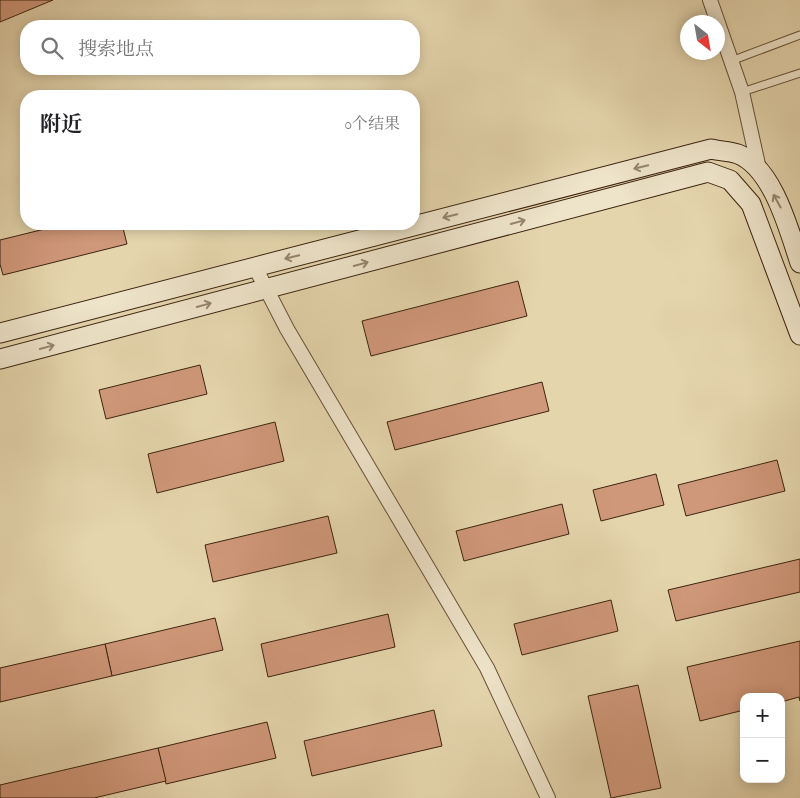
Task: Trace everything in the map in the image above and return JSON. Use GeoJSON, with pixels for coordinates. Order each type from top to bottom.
{"type":"FeatureCollection","features":[{"type":"Feature","properties":{"kind":"street"},"geometry":{"type":"LineString","coordinates":[[710,0],[742,92],[759,169],[781,209],[800,263]]}},
{"type":"Feature","properties":{"kind":"street"},"geometry":{"type":"LineString","coordinates":[[420,224],[711,149],[738,154],[759,169]]}},
{"type":"Feature","properties":{"kind":"street"},"geometry":{"type":"LineString","coordinates":[[0,359],[708,172],[730,180],[751,204],[800,335]]}},
{"type":"Feature","properties":{"kind":"street"},"geometry":{"type":"LineString","coordinates":[[0,332],[398,230]]}},
{"type":"Feature","properties":{"kind":"street"},"geometry":{"type":"LineString","coordinates":[[255,267],[287,329],[487,668],[548,798]]}},
{"type":"Feature","properties":{"kind":"lane"},"geometry":{"type":"LineString","coordinates":[[731,61],[800,35]]}},
{"type":"Feature","properties":{"kind":"lane"},"geometry":{"type":"LineString","coordinates":[[742,92],[800,73]]}},
{"type":"Feature","properties":{"kind":"building"},"geometry":{"type":"Polygon","coordinates":[[[0,0],[53,0],[0,22],[0,0]]]}},
{"type":"Feature","properties":{"kind":"building"},"geometry":{"type":"Polygon","coordinates":[[[41,230],[124,230],[127,244],[3,275],[0,264],[0,240],[41,230]]]}},
{"type":"Feature","properties":{"kind":"building"},"geometry":{"type":"Polygon","coordinates":[[[518,281],[527,316],[371,356],[362,321],[518,281]]]}},
{"type":"Feature","properties":{"kind":"building"},"geometry":{"type":"Polygon","coordinates":[[[200,365],[207,394],[106,419],[99,390],[200,365]]]}},
{"type":"Feature","properties":{"kind":"building"},"geometry":{"type":"Polygon","coordinates":[[[542,382],[549,411],[395,450],[387,422],[542,382]]]}},
{"type":"Feature","properties":{"kind":"building"},"geometry":{"type":"Polygon","coordinates":[[[275,422],[284,461],[157,493],[148,454],[275,422]]]}},
{"type":"Feature","properties":{"kind":"building"},"geometry":{"type":"Polygon","coordinates":[[[777,460],[785,491],[686,516],[678,485],[777,460]]]}},
{"type":"Feature","properties":{"kind":"building"},"geometry":{"type":"Polygon","coordinates":[[[656,474],[664,505],[601,521],[593,490],[656,474]]]}},
{"type":"Feature","properties":{"kind":"building"},"geometry":{"type":"Polygon","coordinates":[[[562,504],[569,534],[464,561],[456,531],[562,504]]]}},
{"type":"Feature","properties":{"kind":"building"},"geometry":{"type":"Polygon","coordinates":[[[328,516],[337,553],[213,582],[205,545],[328,516]]]}},
{"type":"Feature","properties":{"kind":"building"},"geometry":{"type":"Polygon","coordinates":[[[800,559],[800,592],[676,621],[668,590],[800,559]]]}},
{"type":"Feature","properties":{"kind":"building"},"geometry":{"type":"Polygon","coordinates":[[[611,600],[618,631],[522,655],[514,624],[611,600]]]}},
{"type":"Feature","properties":{"kind":"building"},"geometry":{"type":"Polygon","coordinates":[[[388,614],[395,647],[268,677],[261,644],[388,614]]]}},
{"type":"Feature","properties":{"kind":"building"},"geometry":{"type":"Polygon","coordinates":[[[215,618],[223,650],[112,676],[105,644],[215,618]]]}},
{"type":"Feature","properties":{"kind":"building"},"geometry":{"type":"Polygon","coordinates":[[[800,641],[800,701],[799,697],[785,701],[785,693],[740,693],[740,711],[700,721],[687,667],[800,641]]]}},
{"type":"Feature","properties":{"kind":"building"},"geometry":{"type":"Polygon","coordinates":[[[105,644],[112,676],[0,702],[0,668],[105,644]]]}},
{"type":"Feature","properties":{"kind":"building"},"geometry":{"type":"Polygon","coordinates":[[[638,685],[661,788],[611,798],[588,696],[638,685]]]}},
{"type":"Feature","properties":{"kind":"building"},"geometry":{"type":"Polygon","coordinates":[[[434,710],[442,746],[312,776],[304,741],[434,710]]]}},
{"type":"Feature","properties":{"kind":"building"},"geometry":{"type":"Polygon","coordinates":[[[267,722],[276,758],[166,784],[158,748],[267,722]]]}},
{"type":"Feature","properties":{"kind":"building"},"geometry":{"type":"Polygon","coordinates":[[[158,748],[166,781],[94,798],[0,798],[0,785],[158,748]]]}}]}
